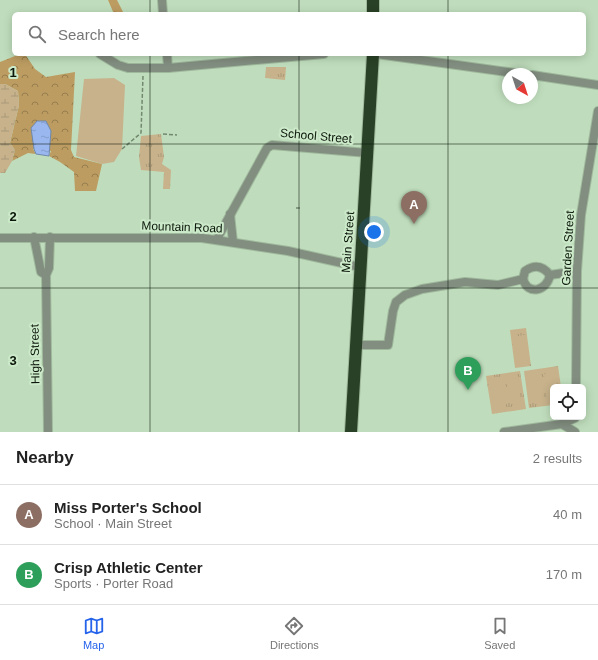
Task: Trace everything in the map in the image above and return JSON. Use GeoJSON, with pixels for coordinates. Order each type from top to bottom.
{"type":"FeatureCollection","features":[{"type":"Feature","properties":{"kind":"highway"},"geometry":{"type":"LineString","coordinates":[[373,0],[373,12]]}},
{"type":"Feature","properties":{"kind":"highway","name":"Main Street"},"geometry":{"type":"LineString","coordinates":[[351,432],[373,56]]}},
{"type":"Feature","properties":{"kind":"street"},"geometry":{"type":"LineString","coordinates":[[162,0],[163,12]]}},
{"type":"Feature","properties":{"kind":"street"},"geometry":{"type":"LineString","coordinates":[[103,56],[118,65],[128,68],[168,68],[302,56]]}},
{"type":"Feature","properties":{"kind":"street"},"geometry":{"type":"LineString","coordinates":[[166,56],[168,68]]}},
{"type":"Feature","properties":{"kind":"street"},"geometry":{"type":"LineString","coordinates":[[392,56],[502,71]]}},
{"type":"Feature","properties":{"kind":"street"},"geometry":{"type":"LineString","coordinates":[[538,76],[598,84]]}},
{"type":"Feature","properties":{"kind":"street","name":"Garden Street"},"geometry":{"type":"LineString","coordinates":[[576,384],[577,271],[581,215],[598,111]]}},
{"type":"Feature","properties":{"kind":"street","name":"School Street"},"geometry":{"type":"LineString","coordinates":[[217,239],[267,148],[272,145],[368,153]]}},
{"type":"Feature","properties":{"kind":"street"},"geometry":{"type":"LineString","coordinates":[[230,214],[233,242]]}},
{"type":"Feature","properties":{"kind":"street","name":"High Street"},"geometry":{"type":"LineString","coordinates":[[34,237],[41,272],[46,275]]}},
{"type":"Feature","properties":{"kind":"street","name":"Mountain Road"},"geometry":{"type":"LineString","coordinates":[[0,238],[50,237],[217,239],[360,267]]}},
{"type":"Feature","properties":{"kind":"street","name":"High Street"},"geometry":{"type":"LineString","coordinates":[[48,432],[46,275],[49,268],[50,237]]}},
{"type":"Feature","properties":{"kind":"street"},"geometry":{"type":"LineString","coordinates":[[355,345],[388,345],[393,311],[396,302],[405,295],[422,289],[465,282],[498,285],[522,279],[526,271],[536,266],[541,267],[550,275]]}},
{"type":"Feature","properties":{"kind":"street"},"geometry":{"type":"LineString","coordinates":[[550,275],[577,271]]}},
{"type":"Feature","properties":{"kind":"street"},"geometry":{"type":"LineString","coordinates":[[522,279],[525,286],[531,290],[538,289],[544,286],[550,275]]}},
{"type":"Feature","properties":{"kind":"street"},"geometry":{"type":"LineString","coordinates":[[504,432],[562,424],[570,420]]}},
{"type":"Feature","properties":{"kind":"street"},"geometry":{"type":"LineString","coordinates":[[562,424],[576,432],[576,420]]}},
{"type":"Feature","properties":{"kind":"path"},"geometry":{"type":"LineString","coordinates":[[122,149],[141,134],[143,73]]}},
{"type":"Feature","properties":{"kind":"path"},"geometry":{"type":"LineString","coordinates":[[163,134],[177,135]]}},
{"type":"Feature","properties":{"kind":"path"},"geometry":{"type":"LineString","coordinates":[[296,208],[302,208]]}},
{"type":"Feature","properties":{"kind":"green space"},"geometry":{"type":"Polygon","coordinates":[[[108,0],[117,0],[123,12],[113,12],[108,0]]]}},
{"type":"Feature","properties":{"kind":"green space"},"geometry":{"type":"Polygon","coordinates":[[[15,56],[26,56],[35,69],[46,77],[75,72],[71,150],[74,157],[102,164],[96,191],[75,191],[74,172],[49,156],[51,151],[33,149],[36,154],[28,153],[12,161],[15,150],[10,143],[19,105],[18,91],[5,84],[0,84],[0,62],[15,56]]]}},
{"type":"Feature","properties":{"kind":"green space"},"geometry":{"type":"Polygon","coordinates":[[[266,67],[286,67],[285,80],[265,78],[266,67]]]}},
{"type":"Feature","properties":{"kind":"green space"},"geometry":{"type":"Polygon","coordinates":[[[114,78],[125,85],[122,149],[114,162],[102,164],[76,156],[84,79],[114,78]]]}},
{"type":"Feature","properties":{"kind":"green space"},"geometry":{"type":"Polygon","coordinates":[[[0,84],[5,84],[18,91],[19,105],[10,143],[15,150],[12,161],[5,173],[0,173],[0,84]]]}},
{"type":"Feature","properties":{"kind":"green space"},"geometry":{"type":"Polygon","coordinates":[[[161,134],[164,157],[162,164],[171,170],[170,189],[163,189],[164,172],[141,170],[139,157],[141,136],[161,134]]]}},
{"type":"Feature","properties":{"kind":"green space"},"geometry":{"type":"Polygon","coordinates":[[[526,328],[531,366],[515,368],[510,330],[526,328]]]}},
{"type":"Feature","properties":{"kind":"green space"},"geometry":{"type":"Polygon","coordinates":[[[524,335],[528,360],[517,361],[513,337],[524,335]]]}},
{"type":"Feature","properties":{"kind":"green space"},"geometry":{"type":"Polygon","coordinates":[[[558,366],[561,384],[550,384],[550,405],[529,408],[524,371],[558,366]]]}},
{"type":"Feature","properties":{"kind":"green space"},"geometry":{"type":"Polygon","coordinates":[[[520,371],[526,409],[492,414],[486,376],[520,371]]]}},
{"type":"Feature","properties":{"kind":"green space"},"geometry":{"type":"Polygon","coordinates":[[[555,372],[557,384],[550,384],[550,398],[547,399],[544,374],[555,372]]]}},
{"type":"Feature","properties":{"kind":"green space"},"geometry":{"type":"Polygon","coordinates":[[[540,375],[544,399],[532,401],[528,377],[540,375]]]}},
{"type":"Feature","properties":{"kind":"green space"},"geometry":{"type":"Polygon","coordinates":[[[518,378],[521,403],[510,404],[506,380],[518,378]]]}},
{"type":"Feature","properties":{"kind":"green space"},"geometry":{"type":"Polygon","coordinates":[[[502,380],[506,405],[494,407],[491,382],[502,380]]]}},
{"type":"Feature","properties":{"kind":"water"},"geometry":{"type":"Polygon","coordinates":[[[37,121],[46,121],[51,131],[49,156],[36,154],[34,149],[31,128],[37,121]]]}},
{"type":"Feature","properties":{"kind":"place","name":"Miss Porter's School"},"geometry":{"type":"Point","coordinates":[414,224]}},
{"type":"Feature","properties":{"kind":"place","name":"Crisp Athletic Center"},"geometry":{"type":"Point","coordinates":[468,390]}}]}
